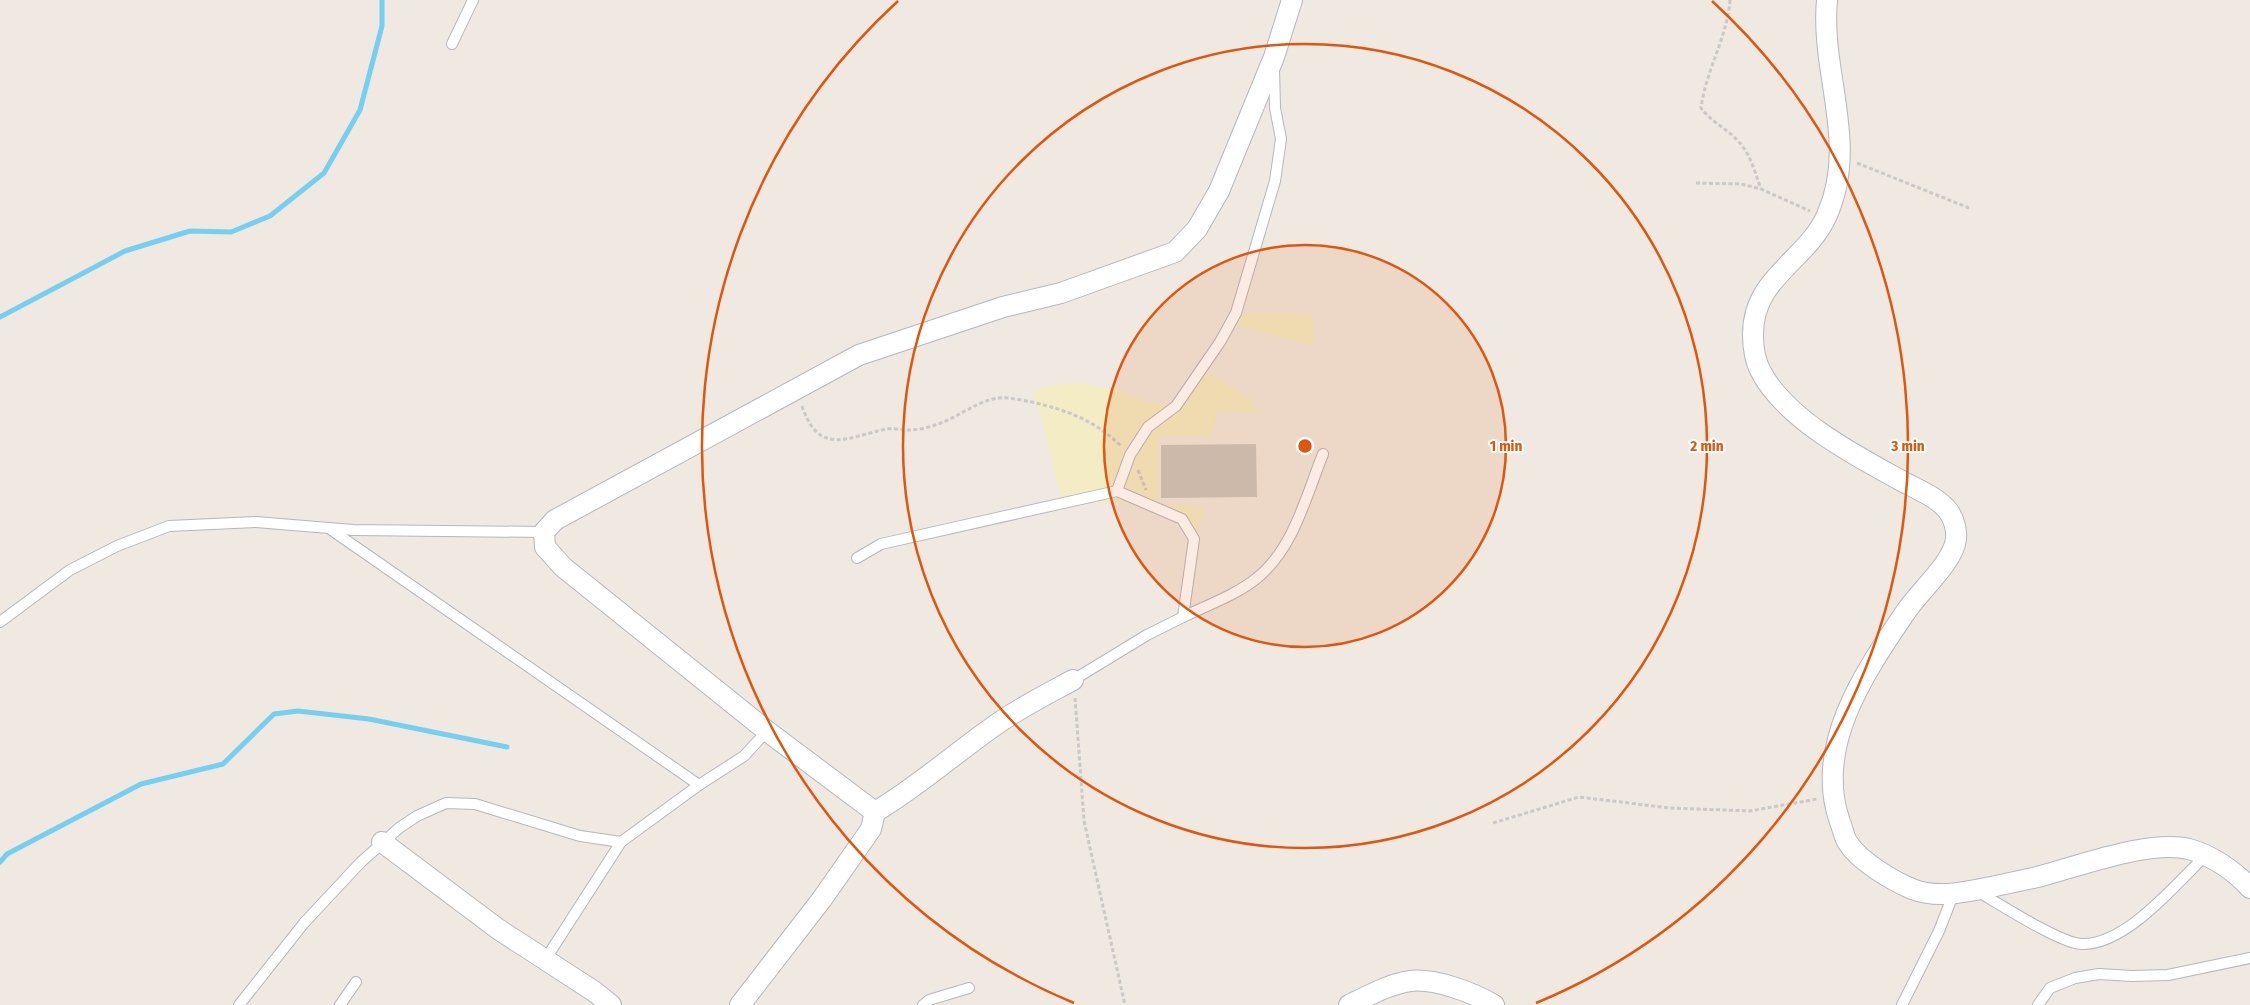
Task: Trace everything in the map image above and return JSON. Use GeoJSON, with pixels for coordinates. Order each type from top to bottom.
{"type":"FeatureCollection","features":[{"type":"Feature","properties":{"kind":"street"},"geometry":{"type":"LineString","coordinates":[[875,812],[767,731],[563,567],[545,547],[544,532],[555,520],[858,355],[1003,307],[1061,294],[1175,252],[1197,229],[1219,191],[1274,57],[1292,0]]}},
{"type":"Feature","properties":{"kind":"street"},"geometry":{"type":"LineString","coordinates":[[1826,0],[1824,26],[1842,158],[1837,188],[1826,218],[1802,251],[1770,284],[1758,301],[1753,339],[1758,366],[1774,392],[1805,422],[1878,468],[1934,499],[1950,513],[1956,530],[1956,545],[1947,560],[1908,608],[1859,686],[1839,732],[1832,764],[1832,796],[1848,844],[1884,876],[1917,890],[1952,894],[2034,878],[2113,856],[2170,847],[2189,849],[2206,855],[2240,877],[2250,888]]}},
{"type":"Feature","properties":{"kind":"street"},"geometry":{"type":"LineString","coordinates":[[740,1005],[822,900],[870,829],[875,812],[922,781],[996,724],[1036,699],[1073,680]]}},
{"type":"Feature","properties":{"kind":"street"},"geometry":{"type":"LineString","coordinates":[[382,842],[498,929],[595,992],[611,1005]]}},
{"type":"Feature","properties":{"kind":"street"},"geometry":{"type":"LineString","coordinates":[[1349,1005],[1374,992],[1411,981],[1445,985],[1472,993],[1494,1005]]}},
{"type":"Feature","properties":{"kind":"lane"},"geometry":{"type":"LineString","coordinates":[[452,44],[473,0]]}},
{"type":"Feature","properties":{"kind":"lane"},"geometry":{"type":"LineString","coordinates":[[1117,491],[1130,455],[1148,427],[1176,406],[1220,342],[1236,313],[1275,180],[1281,139],[1275,108],[1274,57]]}},
{"type":"Feature","properties":{"kind":"lane"},"geometry":{"type":"LineString","coordinates":[[1073,680],[1147,635],[1231,594],[1258,577],[1288,542],[1323,454]]}},
{"type":"Feature","properties":{"kind":"lane"},"geometry":{"type":"LineString","coordinates":[[857,558],[881,544],[1117,491],[1182,519],[1194,539],[1183,618]]}},
{"type":"Feature","properties":{"kind":"lane"},"geometry":{"type":"LineString","coordinates":[[0,622],[70,570],[117,546],[169,526],[256,522],[328,528],[544,532]]}},
{"type":"Feature","properties":{"kind":"lane"},"geometry":{"type":"LineString","coordinates":[[328,528],[699,785]]}},
{"type":"Feature","properties":{"kind":"lane"},"geometry":{"type":"LineString","coordinates":[[545,960],[621,842],[699,785],[744,756],[767,731]]}},
{"type":"Feature","properties":{"kind":"lane"},"geometry":{"type":"LineString","coordinates":[[239,1005],[304,924],[382,842],[417,816],[446,803],[475,804],[580,836],[621,842]]}},
{"type":"Feature","properties":{"kind":"lane"},"geometry":{"type":"LineString","coordinates":[[1975,890],[2062,939],[2081,944],[2100,942],[2124,930],[2140,918],[2206,855]]}},
{"type":"Feature","properties":{"kind":"lane"},"geometry":{"type":"LineString","coordinates":[[1902,1005],[1939,931],[1952,894]]}},
{"type":"Feature","properties":{"kind":"lane"},"geometry":{"type":"LineString","coordinates":[[2038,1005],[2050,988],[2075,978],[2099,974],[2132,976],[2168,975],[2250,958]]}},
{"type":"Feature","properties":{"kind":"lane"},"geometry":{"type":"LineString","coordinates":[[340,1005],[356,982]]}},
{"type":"Feature","properties":{"kind":"lane"},"geometry":{"type":"LineString","coordinates":[[922,1005],[929,1000],[969,988]]}},
{"type":"Feature","properties":{"kind":"path"},"geometry":{"type":"LineString","coordinates":[[1730,0],[1727,29],[1713,62],[1701,108],[1706,116],[1739,141],[1750,158],[1760,189]]}},
{"type":"Feature","properties":{"kind":"path"},"geometry":{"type":"LineString","coordinates":[[1842,158],[1874,168],[1969,208]]}},
{"type":"Feature","properties":{"kind":"path"},"geometry":{"type":"LineString","coordinates":[[1696,183],[1741,184],[1760,189],[1826,218]]}},
{"type":"Feature","properties":{"kind":"path"},"geometry":{"type":"LineString","coordinates":[[797,389],[806,419],[818,434],[836,442],[888,429],[909,430],[936,425],[980,403],[999,398],[1061,408],[1105,430],[1130,455],[1153,505]]}},
{"type":"Feature","properties":{"kind":"path"},"geometry":{"type":"LineString","coordinates":[[1073,680],[1084,821],[1125,1005]]}},
{"type":"Feature","properties":{"kind":"path"},"geometry":{"type":"LineString","coordinates":[[1493,823],[1579,797],[1670,808],[1750,811],[1832,796]]}},
{"type":"Feature","properties":{"kind":"sand"},"geometry":{"type":"Polygon","coordinates":[[[1236,313],[1312,313],[1314,346],[1230,324],[1236,313]]]}},
{"type":"Feature","properties":{"kind":"sand"},"geometry":{"type":"Polygon","coordinates":[[[1201,369],[1250,398],[1258,413],[1217,411],[1213,436],[1158,436],[1158,503],[1204,508],[1194,539],[1182,519],[1157,507],[1125,502],[1063,504],[1034,391],[1056,385],[1080,383],[1124,390],[1142,401],[1176,406],[1201,369]]]}},
{"type":"Feature","properties":{"kind":"building"},"geometry":{"type":"Polygon","coordinates":[[[1256,444],[1257,497],[1161,498],[1161,445],[1256,444]]]}},
{"type":"Feature","properties":{"kind":"waterway"},"geometry":{"type":"LineString","coordinates":[[0,317],[125,251],[190,231],[231,232],[270,216],[324,173],[360,110],[382,26],[382,0]]}},
{"type":"Feature","properties":{"kind":"waterway"},"geometry":{"type":"LineString","coordinates":[[0,862],[7,854],[141,784],[223,764],[274,714],[298,711],[369,719],[507,747]]}}]}
